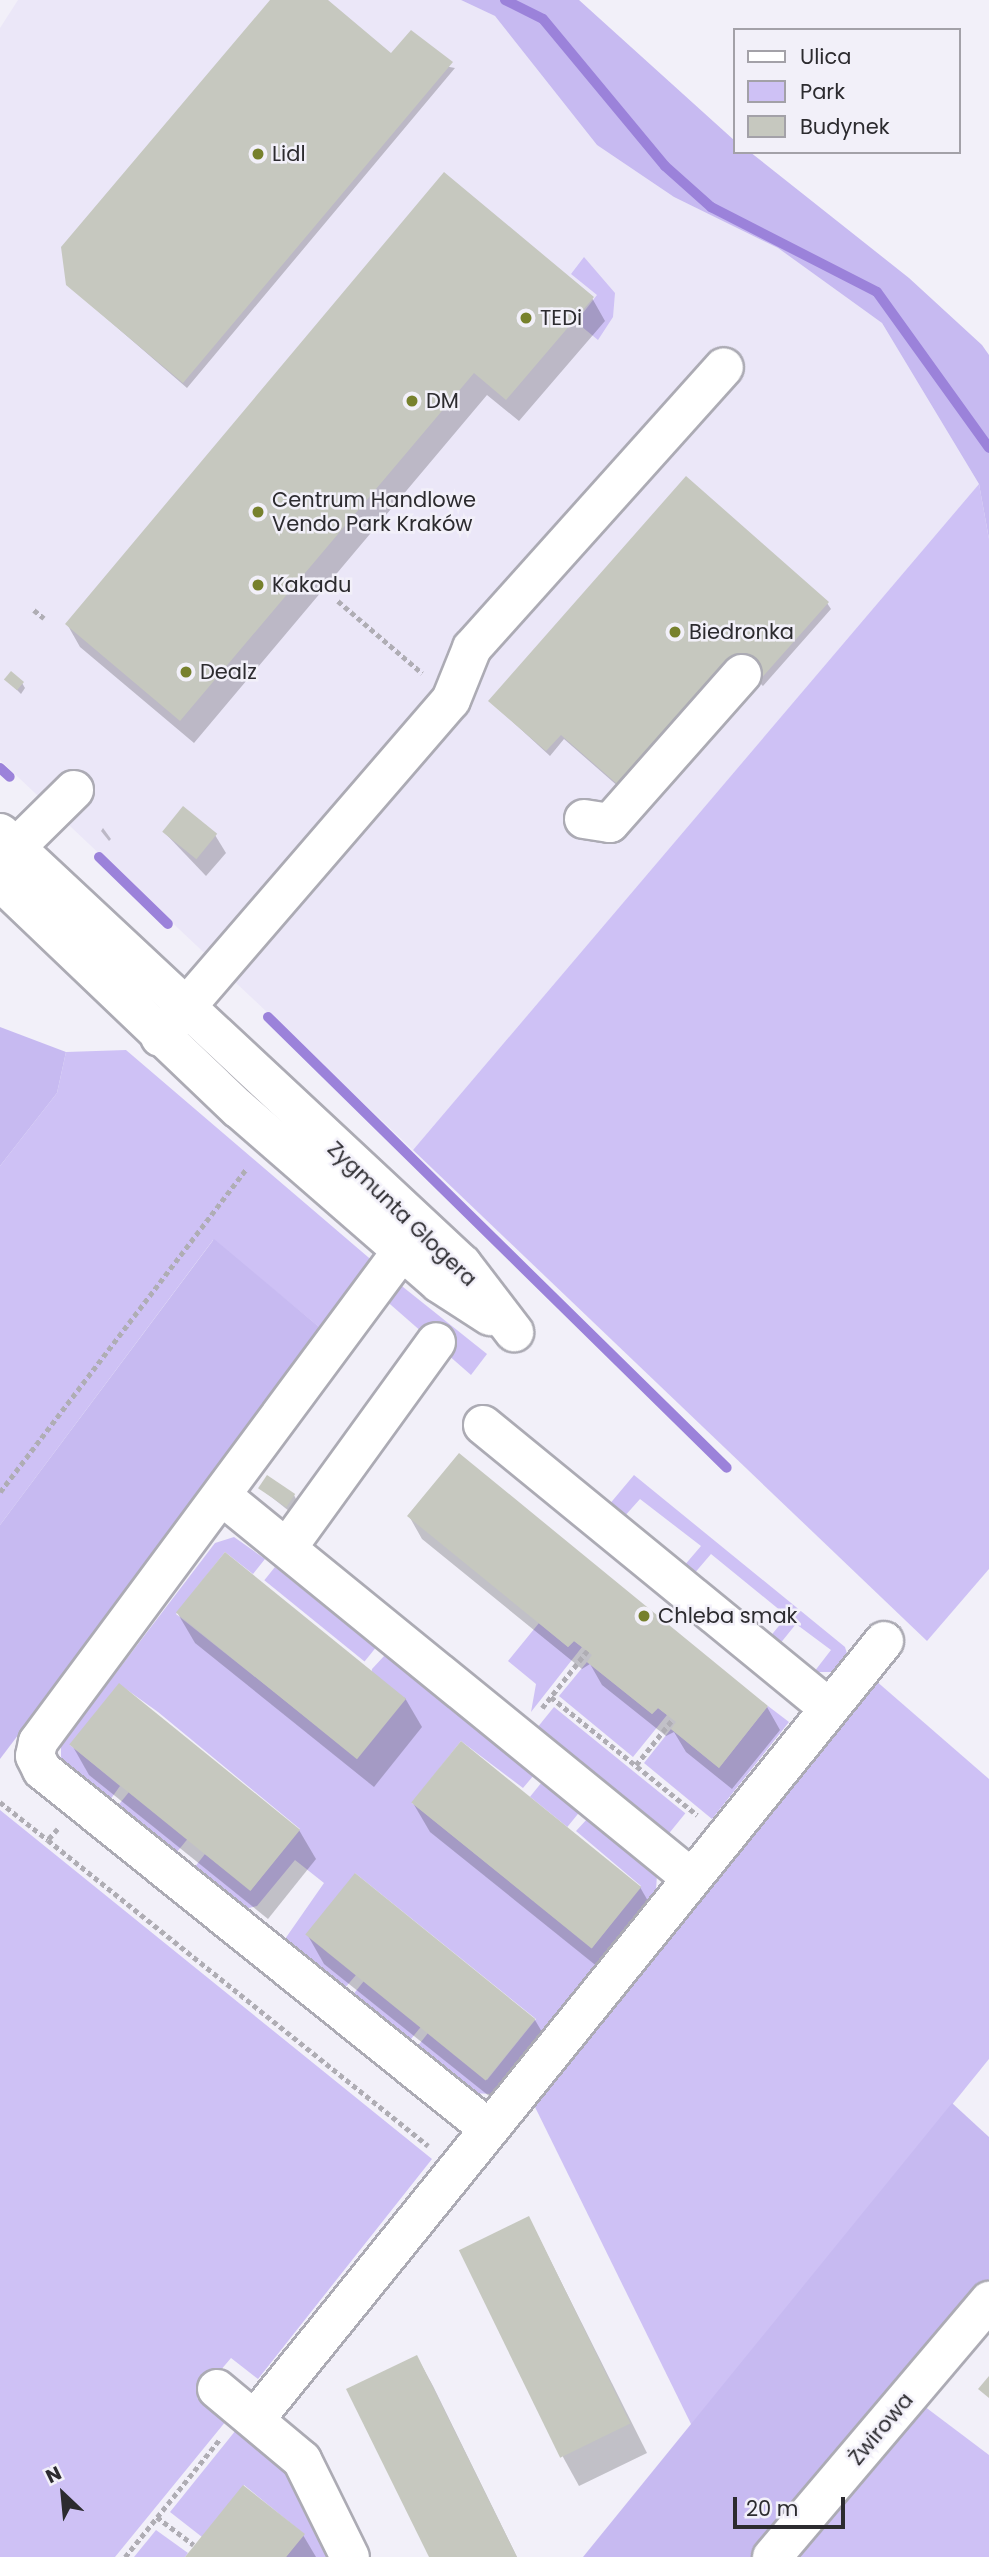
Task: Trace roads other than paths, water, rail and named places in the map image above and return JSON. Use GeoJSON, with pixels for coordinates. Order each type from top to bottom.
{"type":"FeatureCollection","features":[{"type":"Feature","properties":{"kind":"street"},"geometry":{"type":"LineString","coordinates":[[160,1037],[187,1008],[302,866],[451,700],[472,648],[724,367]]}},
{"type":"Feature","properties":{"kind":"street"},"geometry":{"type":"LineString","coordinates":[[584,820],[610,822],[743,674]]}},
{"type":"Feature","properties":{"kind":"street"},"geometry":{"type":"LineString","coordinates":[[13,877],[74,790]]}},
{"type":"Feature","properties":{"kind":"street","name":"Zygmunta Glogera"},"geometry":{"type":"LineString","coordinates":[[13,877],[187,1008],[462,1264],[514,1332],[401,1251],[160,1037],[13,877]]}},
{"type":"Feature","properties":{"kind":"street"},"geometry":{"type":"LineString","coordinates":[[401,1251],[35,1749],[42,1770],[489,2129]]}},
{"type":"Feature","properties":{"kind":"street"},"geometry":{"type":"LineString","coordinates":[[287,1548],[436,1342]]}},
{"type":"Feature","properties":{"kind":"street"},"geometry":{"type":"LineString","coordinates":[[483,1424],[828,1707]]}},
{"type":"Feature","properties":{"kind":"street"},"geometry":{"type":"LineString","coordinates":[[222,1496],[690,1877]]}},
{"type":"Feature","properties":{"kind":"street"},"geometry":{"type":"LineString","coordinates":[[241,2425],[489,2129],[690,1877],[884,1641]]}},
{"type":"Feature","properties":{"kind":"street","name":"Żwirowa"},"geometry":{"type":"LineString","coordinates":[[772,2557],[989,2301]]}},
{"type":"Feature","properties":{"kind":"street"},"geometry":{"type":"LineString","coordinates":[[217,2389],[241,2425],[306,2466],[349,2557]]}},
{"type":"Feature","properties":{"kind":"waterway"},"geometry":{"type":"LineString","coordinates":[[505,0],[543,19],[665,166],[711,207],[877,292],[989,448]]}},
{"type":"Feature","properties":{"kind":"waterway"},"geometry":{"type":"LineString","coordinates":[[0,768],[10,777]]}},
{"type":"Feature","properties":{"kind":"waterway"},"geometry":{"type":"LineString","coordinates":[[99,857],[168,924]]}},
{"type":"Feature","properties":{"kind":"waterway"},"geometry":{"type":"LineString","coordinates":[[268,1017],[727,1468]]}},
{"type":"Feature","properties":{"kind":"place","name":"Lidl"},"geometry":{"type":"Point","coordinates":[258,154]}},
{"type":"Feature","properties":{"kind":"place","name":"TEDi"},"geometry":{"type":"Point","coordinates":[526,318]}},
{"type":"Feature","properties":{"kind":"place","name":"DM"},"geometry":{"type":"Point","coordinates":[412,401]}},
{"type":"Feature","properties":{"kind":"place","name":"Centrum Handlowe Vendo Park Kraków"},"geometry":{"type":"Point","coordinates":[258,512]}},
{"type":"Feature","properties":{"kind":"place","name":"Kakadu"},"geometry":{"type":"Point","coordinates":[258,585]}},
{"type":"Feature","properties":{"kind":"place","name":"Biedronka"},"geometry":{"type":"Point","coordinates":[675,632]}},
{"type":"Feature","properties":{"kind":"place","name":"Dealz"},"geometry":{"type":"Point","coordinates":[186,672]}},
{"type":"Feature","properties":{"kind":"place","name":"Chleba smak"},"geometry":{"type":"Point","coordinates":[644,1616]}}]}
